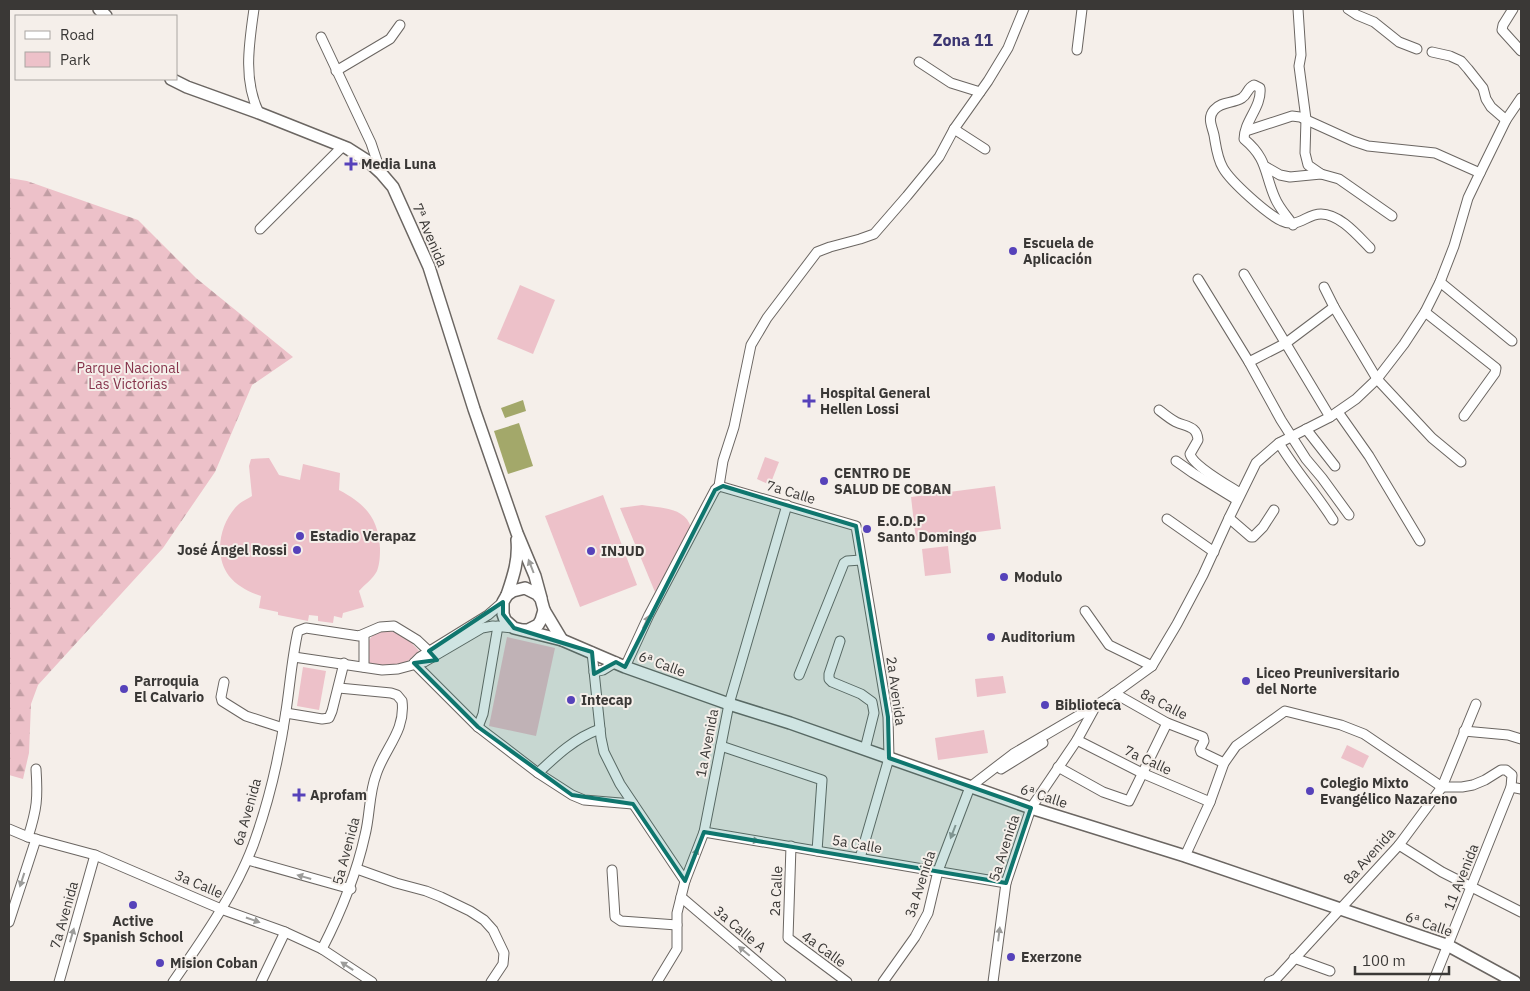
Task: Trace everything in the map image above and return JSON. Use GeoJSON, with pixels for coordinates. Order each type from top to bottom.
{"type":"FeatureCollection","features":[{"type":"Feature","properties":{"kind":"main road","name":"7ª Avenida"},"geometry":{"type":"LineString","coordinates":[[173,80],[343,146],[363,158],[381,173],[393,187],[429,267],[474,409],[543,604]]}},
{"type":"Feature","properties":{"kind":"main road","name":"7ª Avenida"},"geometry":{"type":"LineString","coordinates":[[505,599],[518,556],[517,533]]}},
{"type":"Feature","properties":{"kind":"main road"},"geometry":{"type":"LineString","coordinates":[[543,604],[541,620],[528,630],[518,629],[509,625],[503,614],[505,599],[513,591],[525,588],[532,590],[543,604],[562,640]]}},
{"type":"Feature","properties":{"kind":"main road","name":"6ª Calle"},"geometry":{"type":"LineString","coordinates":[[518,629],[562,640],[728,704],[790,723],[970,787],[1185,856],[1449,946],[1515,982]]}},
{"type":"Feature","properties":{"kind":"street"},"geometry":{"type":"LineString","coordinates":[[254,9],[248,67],[250,92],[259,113]]}},
{"type":"Feature","properties":{"kind":"street"},"geometry":{"type":"LineString","coordinates":[[594,672],[621,664],[715,490],[719,486],[723,461],[734,427],[752,345],[768,318],[818,252],[874,234],[939,157],[954,129],[1008,48],[1024,9]]}},
{"type":"Feature","properties":{"kind":"street"},"geometry":{"type":"LineString","coordinates":[[1077,50],[1082,9]]}},
{"type":"Feature","properties":{"kind":"street"},"geometry":{"type":"LineString","coordinates":[[1298,9],[1299,66],[1306,119],[1305,153],[1308,165],[1321,174],[1339,179],[1392,216]]}},
{"type":"Feature","properties":{"kind":"street"},"geometry":{"type":"LineString","coordinates":[[1348,9],[1374,22],[1399,42],[1417,49]]}},
{"type":"Feature","properties":{"kind":"street"},"geometry":{"type":"LineString","coordinates":[[1513,9],[1502,30],[1521,51]]}},
{"type":"Feature","properties":{"kind":"street"},"geometry":{"type":"LineString","coordinates":[[336,71],[390,39],[400,25]]}},
{"type":"Feature","properties":{"kind":"street"},"geometry":{"type":"LineString","coordinates":[[321,37],[371,143],[381,173]]}},
{"type":"Feature","properties":{"kind":"street"},"geometry":{"type":"LineString","coordinates":[[1432,52],[1450,56],[1461,61],[1482,88],[1491,107],[1506,120]]}},
{"type":"Feature","properties":{"kind":"street"},"geometry":{"type":"LineString","coordinates":[[919,62],[951,83],[980,92]]}},
{"type":"Feature","properties":{"kind":"street"},"geometry":{"type":"LineString","coordinates":[[1293,224],[1275,200],[1266,168],[1259,154],[1244,139],[1261,94],[1260,88],[1254,85],[1249,87],[1242,98],[1222,104],[1213,111],[1210,119],[1223,168],[1231,179],[1282,222],[1293,224],[1320,214],[1333,216],[1353,231],[1370,248]]}},
{"type":"Feature","properties":{"kind":"street"},"geometry":{"type":"LineString","coordinates":[[970,787],[1013,754],[1104,700],[1152,666],[1177,624],[1214,552],[1256,463],[1279,443],[1330,418],[1356,399],[1377,379],[1404,344],[1425,312],[1440,282],[1454,246],[1468,198],[1506,120],[1521,98]]}},
{"type":"Feature","properties":{"kind":"street"},"geometry":{"type":"LineString","coordinates":[[1246,131],[1292,116],[1306,119],[1368,146],[1435,153],[1480,173]]}},
{"type":"Feature","properties":{"kind":"street"},"geometry":{"type":"LineString","coordinates":[[954,129],[985,149]]}},
{"type":"Feature","properties":{"kind":"street"},"geometry":{"type":"LineString","coordinates":[[260,229],[343,146]]}},
{"type":"Feature","properties":{"kind":"street"},"geometry":{"type":"LineString","coordinates":[[1266,168],[1280,175],[1290,177],[1321,174]]}},
{"type":"Feature","properties":{"kind":"street"},"geometry":{"type":"LineString","coordinates":[[1244,274],[1330,418]]}},
{"type":"Feature","properties":{"kind":"street"},"geometry":{"type":"LineString","coordinates":[[1198,279],[1306,459],[1349,515]]}},
{"type":"Feature","properties":{"kind":"street"},"geometry":{"type":"LineString","coordinates":[[1440,282],[1512,340]]}},
{"type":"Feature","properties":{"kind":"street"},"geometry":{"type":"LineString","coordinates":[[1324,287],[1377,379],[1432,438],[1461,462]]}},
{"type":"Feature","properties":{"kind":"street"},"geometry":{"type":"LineString","coordinates":[[1249,362],[1286,343],[1334,307]]}},
{"type":"Feature","properties":{"kind":"street"},"geometry":{"type":"LineString","coordinates":[[1425,312],[1496,368],[1464,416]]}},
{"type":"Feature","properties":{"kind":"street"},"geometry":{"type":"LineString","coordinates":[[1159,410],[1174,422],[1191,426],[1196,431],[1198,440],[1190,454],[1191,458],[1239,496]]}},
{"type":"Feature","properties":{"kind":"street"},"geometry":{"type":"LineString","coordinates":[[1338,412],[1369,456],[1420,540]]}},
{"type":"Feature","properties":{"kind":"street"},"geometry":{"type":"LineString","coordinates":[[1306,429],[1335,466]]}},
{"type":"Feature","properties":{"kind":"street"},"geometry":{"type":"LineString","coordinates":[[1279,443],[1333,520]]}},
{"type":"Feature","properties":{"kind":"street"},"geometry":{"type":"LineString","coordinates":[[1176,461],[1193,473],[1239,496]]}},
{"type":"Feature","properties":{"kind":"street","name":"7a Calle"},"geometry":{"type":"LineString","coordinates":[[719,486],[856,526]]}},
{"type":"Feature","properties":{"kind":"street","name":"1a Avenida"},"geometry":{"type":"LineString","coordinates":[[657,982],[677,949],[677,913],[685,881],[704,832],[728,704],[788,505]]}},
{"type":"Feature","properties":{"kind":"street"},"geometry":{"type":"LineString","coordinates":[[1229,518],[1253,537],[1263,527],[1274,510]]}},
{"type":"Feature","properties":{"kind":"street"},"geometry":{"type":"LineString","coordinates":[[1167,519],[1214,552]]}},
{"type":"Feature","properties":{"kind":"street","name":"2a Avenida"},"geometry":{"type":"LineString","coordinates":[[856,526],[888,717],[889,758],[860,858]]}},
{"type":"Feature","properties":{"kind":"street"},"geometry":{"type":"LineString","coordinates":[[799,675],[844,563],[861,560]]}},
{"type":"Feature","properties":{"kind":"street"},"geometry":{"type":"LineString","coordinates":[[431,654],[488,616],[505,599]]}},
{"type":"Feature","properties":{"kind":"street"},"geometry":{"type":"LineString","coordinates":[[1085,611],[1109,644],[1152,666]]}},
{"type":"Feature","properties":{"kind":"street"},"geometry":{"type":"LineString","coordinates":[[364,667],[364,635],[380,627],[394,626],[408,633],[431,654]]}},
{"type":"Feature","properties":{"kind":"street"},"geometry":{"type":"LineString","coordinates":[[294,656],[392,670],[414,663],[420,656],[431,654],[487,626],[518,629]]}},
{"type":"Feature","properties":{"kind":"street"},"geometry":{"type":"LineString","coordinates":[[478,727],[483,714],[498,626]]}},
{"type":"Feature","properties":{"kind":"street","name":"6a Avenida"},"geometry":{"type":"LineString","coordinates":[[174,982],[221,909],[248,860],[265,808],[283,728],[298,632],[306,628],[355,636],[364,635]]}},
{"type":"Feature","properties":{"kind":"street"},"geometry":{"type":"LineString","coordinates":[[840,641],[829,674],[830,679],[832,682],[861,694],[872,702],[874,713],[865,749]]}},
{"type":"Feature","properties":{"kind":"street"},"geometry":{"type":"LineString","coordinates":[[592,652],[604,752],[620,784],[685,881]]}},
{"type":"Feature","properties":{"kind":"street"},"geometry":{"type":"LineString","coordinates":[[286,713],[329,718],[339,688],[344,663]]}},
{"type":"Feature","properties":{"kind":"street"},"geometry":{"type":"LineString","coordinates":[[414,663],[478,727],[538,773],[572,796],[584,800],[633,804]]}},
{"type":"Feature","properties":{"kind":"street"},"geometry":{"type":"LineString","coordinates":[[224,682],[222,701],[246,716],[283,728]]}},
{"type":"Feature","properties":{"kind":"street","name":"5a Avenida"},"geometry":{"type":"LineString","coordinates":[[322,949],[351,889],[369,818],[376,775],[398,731],[403,714],[402,701],[397,695],[339,688]]}},
{"type":"Feature","properties":{"kind":"street","name":"8a Calle"},"geometry":{"type":"LineString","coordinates":[[1114,693],[1167,723],[1203,737],[1204,741],[1200,749],[1203,753],[1224,763]]}},
{"type":"Feature","properties":{"kind":"street"},"geometry":{"type":"LineString","coordinates":[[970,787],[1014,761],[1094,709],[1104,700]]}},
{"type":"Feature","properties":{"kind":"street","name":"8a Avenida"},"geometry":{"type":"LineString","coordinates":[[1275,981],[1399,844],[1442,787],[1476,704]]}},
{"type":"Feature","properties":{"kind":"street","name":"5a Avenida"},"geometry":{"type":"LineString","coordinates":[[993,982],[1006,883],[1032,808],[1094,709]]}},
{"type":"Feature","properties":{"kind":"street"},"geometry":{"type":"LineString","coordinates":[[1185,856],[1210,802],[1224,763],[1236,746],[1285,711],[1364,734],[1442,787],[1473,785],[1501,770],[1506,770],[1512,775],[1512,784],[1521,789]]}},
{"type":"Feature","properties":{"kind":"street"},"geometry":{"type":"LineString","coordinates":[[1058,767],[1103,792],[1127,802],[1130,800],[1167,723]]}},
{"type":"Feature","properties":{"kind":"street"},"geometry":{"type":"LineString","coordinates":[[538,773],[562,750],[589,732],[600,729]]}},
{"type":"Feature","properties":{"kind":"street"},"geometry":{"type":"LineString","coordinates":[[1464,731],[1508,735],[1521,739]]}},
{"type":"Feature","properties":{"kind":"street","name":"7a Calle"},"geometry":{"type":"LineString","coordinates":[[1076,740],[1210,802]]}},
{"type":"Feature","properties":{"kind":"street"},"geometry":{"type":"LineString","coordinates":[[721,746],[822,780],[817,850]]}},
{"type":"Feature","properties":{"kind":"street"},"geometry":{"type":"LineString","coordinates":[[9,922],[32,838],[37,804],[36,769]]}},
{"type":"Feature","properties":{"kind":"street","name":"11 Avenida"},"geometry":{"type":"LineString","coordinates":[[1433,982],[1449,946],[1512,784]]}},
{"type":"Feature","properties":{"kind":"street","name":"3a Avenida"},"geometry":{"type":"LineString","coordinates":[[884,982],[915,937],[928,913],[938,871],[970,787]]}},
{"type":"Feature","properties":{"kind":"street","name":"3a Calle"},"geometry":{"type":"LineString","coordinates":[[9,829],[32,838],[95,855],[221,909],[285,932],[322,949],[372,982]]}},
{"type":"Feature","properties":{"kind":"street","name":"5a Calle"},"geometry":{"type":"LineString","coordinates":[[704,832],[1006,883]]}},
{"type":"Feature","properties":{"kind":"street"},"geometry":{"type":"LineString","coordinates":[[1399,844],[1442,872],[1521,912]]}},
{"type":"Feature","properties":{"kind":"street","name":"2a Calle"},"geometry":{"type":"LineString","coordinates":[[787,937],[791,846]]}},
{"type":"Feature","properties":{"kind":"street","name":"7a Avenida"},"geometry":{"type":"LineString","coordinates":[[59,982],[95,855]]}},
{"type":"Feature","properties":{"kind":"street"},"geometry":{"type":"LineString","coordinates":[[248,860],[351,889]]}},
{"type":"Feature","properties":{"kind":"street"},"geometry":{"type":"LineString","coordinates":[[357,868],[396,883],[426,891],[470,911],[484,920],[500,941],[504,953],[503,964],[491,982]]}},
{"type":"Feature","properties":{"kind":"street"},"geometry":{"type":"LineString","coordinates":[[612,870],[615,917],[617,920],[621,922],[677,925]]}},
{"type":"Feature","properties":{"kind":"street","name":"3a Calle A"},"geometry":{"type":"LineString","coordinates":[[681,896],[781,982]]}},
{"type":"Feature","properties":{"kind":"street"},"geometry":{"type":"LineString","coordinates":[[261,982],[285,932]]}},
{"type":"Feature","properties":{"kind":"street","name":"4a Calle"},"geometry":{"type":"LineString","coordinates":[[787,937],[847,982]]}},
{"type":"Feature","properties":{"kind":"street"},"geometry":{"type":"LineString","coordinates":[[1294,958],[1330,971]]}},
{"type":"Feature","properties":{"kind":"highlighted area"},"geometry":{"type":"Polygon","coordinates":[[[723,486],[856,526],[888,717],[889,758],[1031,808],[1006,883],[704,832],[685,881],[633,804],[572,795],[478,727],[414,663],[437,660],[429,651],[503,602],[503,614],[514,628],[592,652],[594,674],[616,662],[625,667],[715,490],[723,486]]]}},
{"type":"Feature","properties":{"kind":"green space","name":"Parque Nacional Las Victorias"},"geometry":{"type":"Polygon","coordinates":[[[9,178],[27,181],[138,220],[196,278],[293,357],[252,385],[215,472],[163,548],[38,685],[31,704],[29,753],[23,779],[9,775],[9,178]]]}},
{"type":"Feature","properties":{"kind":"green space"},"geometry":{"type":"Polygon","coordinates":[[[520,285],[555,300],[533,354],[497,339],[520,285]]]}},
{"type":"Feature","properties":{"kind":"green space"},"geometry":{"type":"Polygon","coordinates":[[[765,457],[779,462],[770,485],[757,479],[765,457]]]}},
{"type":"Feature","properties":{"kind":"green space","name":"Estadio Verapaz"},"geometry":{"type":"Polygon","coordinates":[[[269,458],[279,475],[300,480],[303,464],[340,473],[339,490],[363,506],[373,520],[379,537],[379,562],[375,574],[359,591],[364,607],[343,613],[342,618],[334,616],[333,623],[318,621],[318,616],[309,615],[308,621],[278,615],[278,612],[259,608],[261,596],[248,591],[236,583],[224,568],[220,548],[223,529],[232,511],[240,503],[252,496],[249,466],[251,459],[269,458]]]}},
{"type":"Feature","properties":{"kind":"green space"},"geometry":{"type":"Polygon","coordinates":[[[995,486],[1001,529],[916,540],[911,497],[995,486]]]}},
{"type":"Feature","properties":{"kind":"green space","name":"INJUD"},"geometry":{"type":"Polygon","coordinates":[[[603,495],[637,585],[580,607],[545,516],[603,495]]]}},
{"type":"Feature","properties":{"kind":"green space"},"geometry":{"type":"Polygon","coordinates":[[[642,505],[678,512],[684,516],[691,528],[655,592],[620,508],[642,505]]]}},
{"type":"Feature","properties":{"kind":"green space"},"geometry":{"type":"Polygon","coordinates":[[[948,546],[951,573],[925,576],[922,549],[948,546]]]}},
{"type":"Feature","properties":{"kind":"green space"},"geometry":{"type":"Polygon","coordinates":[[[383,630],[403,636],[419,651],[414,657],[397,665],[370,664],[367,653],[368,643],[373,635],[383,630]]]}},
{"type":"Feature","properties":{"kind":"green space"},"geometry":{"type":"Polygon","coordinates":[[[507,637],[555,648],[536,736],[489,726],[507,637]]]}},
{"type":"Feature","properties":{"kind":"green space"},"geometry":{"type":"Polygon","coordinates":[[[303,667],[326,671],[319,710],[297,706],[303,667]]]}},
{"type":"Feature","properties":{"kind":"green space"},"geometry":{"type":"Polygon","coordinates":[[[1003,676],[1006,693],[977,697],[975,679],[1003,676]]]}},
{"type":"Feature","properties":{"kind":"green space"},"geometry":{"type":"Polygon","coordinates":[[[984,730],[988,753],[938,760],[935,738],[984,730]]]}},
{"type":"Feature","properties":{"kind":"green space"},"geometry":{"type":"Polygon","coordinates":[[[1347,745],[1369,756],[1363,768],[1341,758],[1347,745]]]}},
{"type":"Feature","properties":{"kind":"shaded area"},"geometry":{"type":"Polygon","coordinates":[[[523,400],[526,411],[505,418],[501,408],[523,400]]]}},
{"type":"Feature","properties":{"kind":"shaded area"},"geometry":{"type":"Polygon","coordinates":[[[519,423],[533,466],[508,474],[494,431],[519,423]]]}},
{"type":"Feature","properties":{"kind":"place","name":"Media Luna"},"geometry":{"type":"Point","coordinates":[351,164]}},
{"type":"Feature","properties":{"kind":"place","name":"Escuela de Aplicación"},"geometry":{"type":"Point","coordinates":[1013,251]}},
{"type":"Feature","properties":{"kind":"place","name":"Hospital General Hellen Lossi"},"geometry":{"type":"Point","coordinates":[809,401]}},
{"type":"Feature","properties":{"kind":"place","name":"CENTRO DE SALUD DE COBAN"},"geometry":{"type":"Point","coordinates":[824,481]}},
{"type":"Feature","properties":{"kind":"place","name":"E.O.D.P Santo Domingo"},"geometry":{"type":"Point","coordinates":[867,529]}},
{"type":"Feature","properties":{"kind":"place","name":"Estadio Verapaz"},"geometry":{"type":"Point","coordinates":[300,536]}},
{"type":"Feature","properties":{"kind":"place","name":"José Ángel Rossi"},"geometry":{"type":"Point","coordinates":[297,550]}},
{"type":"Feature","properties":{"kind":"place","name":"INJUD"},"geometry":{"type":"Point","coordinates":[591,551]}},
{"type":"Feature","properties":{"kind":"place","name":"Modulo"},"geometry":{"type":"Point","coordinates":[1004,577]}},
{"type":"Feature","properties":{"kind":"place","name":"Auditorium"},"geometry":{"type":"Point","coordinates":[991,637]}},
{"type":"Feature","properties":{"kind":"place","name":"Liceo Preuniversitario del Norte"},"geometry":{"type":"Point","coordinates":[1246,681]}},
{"type":"Feature","properties":{"kind":"place","name":"Parroquia El Calvario"},"geometry":{"type":"Point","coordinates":[124,689]}},
{"type":"Feature","properties":{"kind":"place","name":"Intecap"},"geometry":{"type":"Point","coordinates":[571,700]}},
{"type":"Feature","properties":{"kind":"place","name":"Biblioteca"},"geometry":{"type":"Point","coordinates":[1045,705]}},
{"type":"Feature","properties":{"kind":"place","name":"Colegio Mixto Evangélico Nazareno"},"geometry":{"type":"Point","coordinates":[1310,791]}},
{"type":"Feature","properties":{"kind":"place","name":"Aprofam"},"geometry":{"type":"Point","coordinates":[299,795]}},
{"type":"Feature","properties":{"kind":"place","name":"Active Spanish School"},"geometry":{"type":"Point","coordinates":[133,905]}},
{"type":"Feature","properties":{"kind":"place","name":"Exerzone"},"geometry":{"type":"Point","coordinates":[1011,957]}},
{"type":"Feature","properties":{"kind":"place","name":"Mision Coban"},"geometry":{"type":"Point","coordinates":[160,963]}},
{"type":"Feature","properties":{"kind":"district","name":"Zona 11"},"geometry":{"type":"Point","coordinates":[963,40]}}]}
